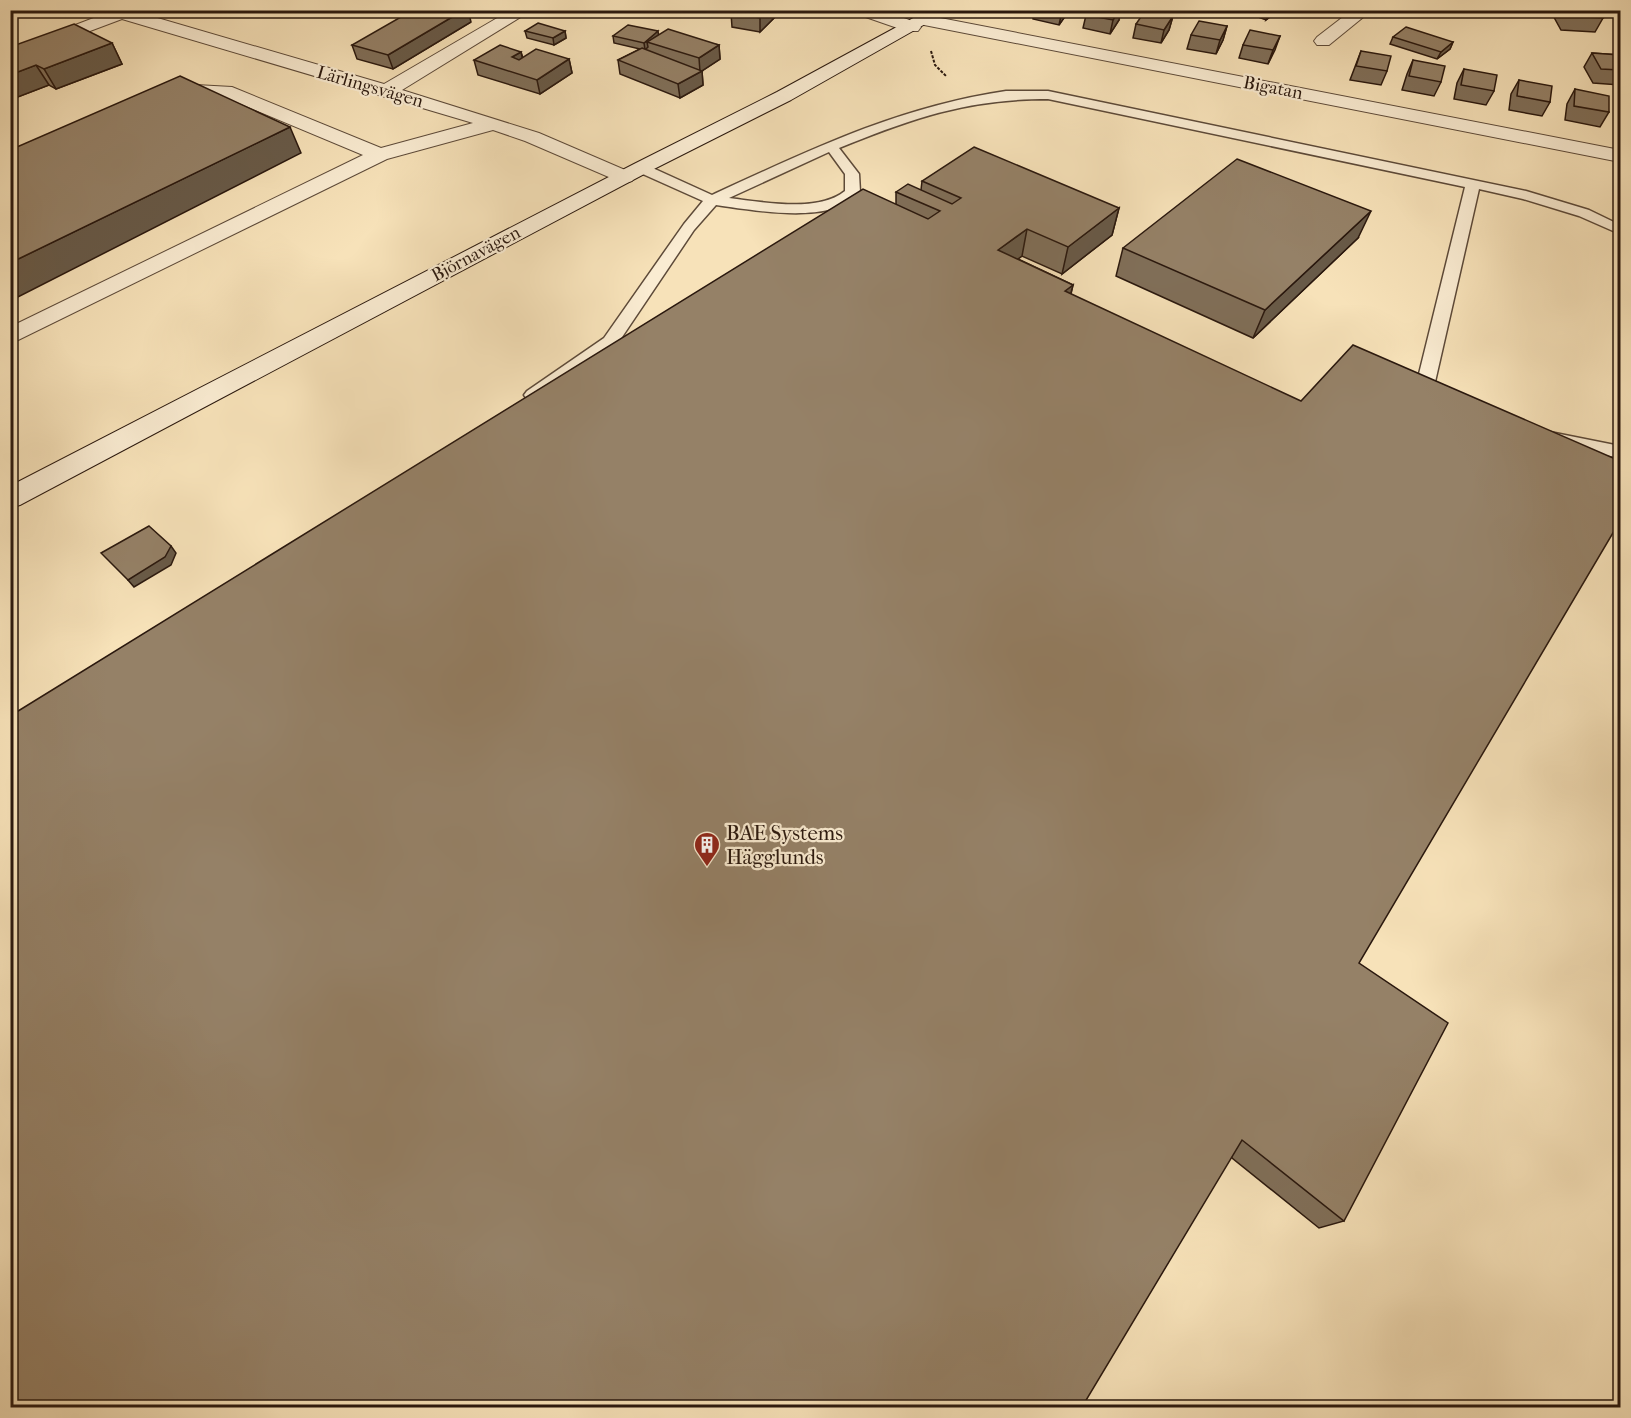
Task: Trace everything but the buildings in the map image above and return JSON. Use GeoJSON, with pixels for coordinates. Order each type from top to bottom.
{"type":"FeatureCollection","features":[{"type":"Feature","properties":{"kind":"street"},"geometry":{"type":"LineString","coordinates":[[385,92],[524,10]]}},
{"type":"Feature","properties":{"kind":"street","name":"Bigatan"},"geometry":{"type":"LineString","coordinates":[[863,10],[926,19],[1620,156]]}},
{"type":"Feature","properties":{"kind":"street"},"geometry":{"type":"LineString","coordinates":[[1323,41],[1364,10]]}},
{"type":"Feature","properties":{"kind":"street"},"geometry":{"type":"LineString","coordinates":[[10,56],[121,12]]}},
{"type":"Feature","properties":{"kind":"street","name":"Lärlingsvägen"},"geometry":{"type":"LineString","coordinates":[[121,12],[493,124],[633,172]]}},
{"type":"Feature","properties":{"kind":"street","name":"Björnavägen"},"geometry":{"type":"LineString","coordinates":[[10,498],[633,172],[784,96],[926,19]]}},
{"type":"Feature","properties":{"kind":"street"},"geometry":{"type":"LineString","coordinates":[[146,110],[182,94],[196,91],[232,93],[380,156]]}},
{"type":"Feature","properties":{"kind":"street"},"geometry":{"type":"LineString","coordinates":[[10,337],[380,156],[493,124]]}},
{"type":"Feature","properties":{"kind":"lane"},"geometry":{"type":"LineString","coordinates":[[522,403],[610,342],[688,227],[712,200],[832,147],[907,118],[976,99],[1023,93],[1048,95],[1473,183],[1560,205],[1620,230]]}},
{"type":"Feature","properties":{"kind":"lane"},"geometry":{"type":"LineString","coordinates":[[633,172],[712,200],[781,209],[826,207],[842,202],[851,195],[854,186],[854,176],[832,147]]}},
{"type":"Feature","properties":{"kind":"lane"},"geometry":{"type":"LineString","coordinates":[[1448,409],[1435,400],[1426,382],[1473,183]]}},
{"type":"Feature","properties":{"kind":"lane"},"geometry":{"type":"LineString","coordinates":[[1531,433],[1620,453]]}},
{"type":"Feature","properties":{"kind":"path"},"geometry":{"type":"LineString","coordinates":[[926,19],[926,39],[935,65],[962,90],[976,99]]}},
{"type":"Feature","properties":{"kind":"place","name":"BAE Systems Hägglunds"},"geometry":{"type":"Point","coordinates":[707,868]}}]}
